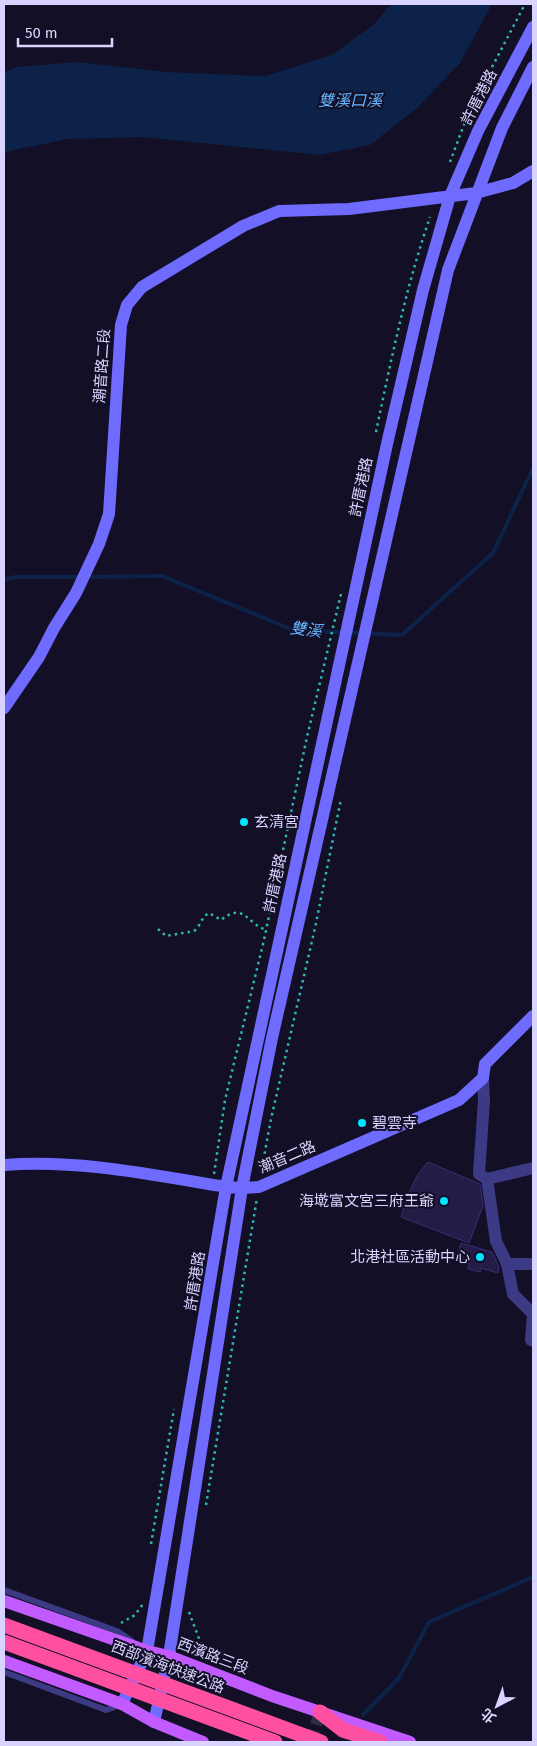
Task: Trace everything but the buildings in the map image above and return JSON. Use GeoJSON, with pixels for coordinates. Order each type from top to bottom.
{"type":"FeatureCollection","features":[{"type":"Feature","properties":{"kind":"highway","name":"西部濱海快速公路"},"geometry":{"type":"LineString","coordinates":[[4,1625],[321,1742]]}},
{"type":"Feature","properties":{"kind":"highway"},"geometry":{"type":"LineString","coordinates":[[4,1642],[226,1726],[275,1742]]}},
{"type":"Feature","properties":{"kind":"highway"},"geometry":{"type":"LineString","coordinates":[[320,1712],[343,1730],[380,1742]]}},
{"type":"Feature","properties":{"kind":"main road","name":"西濱路三段"},"geometry":{"type":"LineString","coordinates":[[4,1601],[147,1651],[169,1656],[320,1712],[410,1742]]}},
{"type":"Feature","properties":{"kind":"main road"},"geometry":{"type":"LineString","coordinates":[[4,1660],[122,1704],[154,1722],[203,1742]]}},
{"type":"Feature","properties":{"kind":"street","name":"許厝港路"},"geometry":{"type":"LineString","coordinates":[[122,1704],[147,1651],[208,1302],[226,1187],[387,444],[421,300],[450,196],[478,131],[533,27]]}},
{"type":"Feature","properties":{"kind":"street"},"geometry":{"type":"LineString","coordinates":[[154,1722],[169,1656],[242,1188],[272,1038],[448,270],[470,194],[533,67]]}},
{"type":"Feature","properties":{"kind":"street","name":"潮音路二段"},"geometry":{"type":"LineString","coordinates":[[4,708],[40,657],[54,628],[76,593],[99,544],[109,514],[121,325],[127,305],[142,287],[243,226],[279,211],[349,209],[470,194],[513,182],[533,171]]}},
{"type":"Feature","properties":{"kind":"street","name":"潮音二路"},"geometry":{"type":"LineString","coordinates":[[4,1165],[28,1163],[74,1164],[226,1187],[259,1187],[459,1100],[483,1078],[485,1064],[533,1016]]}},
{"type":"Feature","properties":{"kind":"street"},"geometry":{"type":"LineString","coordinates":[[483,1078],[484,1100],[479,1174],[487,1179],[533,1168]]}},
{"type":"Feature","properties":{"kind":"street"},"geometry":{"type":"LineString","coordinates":[[487,1179],[496,1241],[507,1264],[513,1294],[533,1314],[533,1341]]}},
{"type":"Feature","properties":{"kind":"street"},"geometry":{"type":"LineString","coordinates":[[507,1264],[533,1264]]}},
{"type":"Feature","properties":{"kind":"lane"},"geometry":{"type":"LineString","coordinates":[[4,1590],[117,1631],[147,1651]]}},
{"type":"Feature","properties":{"kind":"lane"},"geometry":{"type":"LineString","coordinates":[[4,1672],[106,1710],[122,1704]]}},
{"type":"Feature","properties":{"kind":"path"},"geometry":{"type":"LineString","coordinates":[[330,640],[334,620]]}},
{"type":"Feature","properties":{"kind":"path"},"geometry":{"type":"LineString","coordinates":[[206,1506],[271,1118],[315,928],[342,796]]}},
{"type":"Feature","properties":{"kind":"path"},"geometry":{"type":"LineString","coordinates":[[158,929],[166,936],[194,931],[204,916],[209,914],[221,920],[228,914],[236,912],[246,915],[257,927],[266,930]]}},
{"type":"Feature","properties":{"kind":"path"},"geometry":{"type":"LineString","coordinates":[[189,1612],[204,1649],[226,1678]]}},
{"type":"Feature","properties":{"kind":"water","name":"雙溪口溪"},"geometry":{"type":"Polygon","coordinates":[[[391,4],[492,4],[460,63],[416,109],[370,145],[319,155],[143,137],[68,139],[9,151],[4,155],[4,72],[17,67],[77,62],[166,72],[265,76],[332,55],[374,24],[391,4]]]}},
{"type":"Feature","properties":{"kind":"waterway","name":"雙溪"},"geometry":{"type":"LineString","coordinates":[[87,577],[162,576],[293,630],[402,635],[493,553],[533,468]]}},
{"type":"Feature","properties":{"kind":"waterway","name":"雙溪"},"geometry":{"type":"LineString","coordinates":[[4,580],[15,577],[80,577]]}},
{"type":"Feature","properties":{"kind":"waterway"},"geometry":{"type":"LineString","coordinates":[[363,1715],[399,1678],[429,1622],[533,1577]]}},
{"type":"Feature","properties":{"kind":"tunnel"},"geometry":{"type":"LineString","coordinates":[[311,1742],[320,1712]]}},
{"type":"Feature","properties":{"kind":"place","name":"玄清宮"},"geometry":{"type":"Point","coordinates":[244,822]}},
{"type":"Feature","properties":{"kind":"place","name":"碧雲寺"},"geometry":{"type":"Point","coordinates":[362,1123]}},
{"type":"Feature","properties":{"kind":"place","name":"海墘富文宮三府王爺"},"geometry":{"type":"Point","coordinates":[444,1201]}},
{"type":"Feature","properties":{"kind":"place","name":"北港社區活動中心"},"geometry":{"type":"Point","coordinates":[480,1257]}}]}
